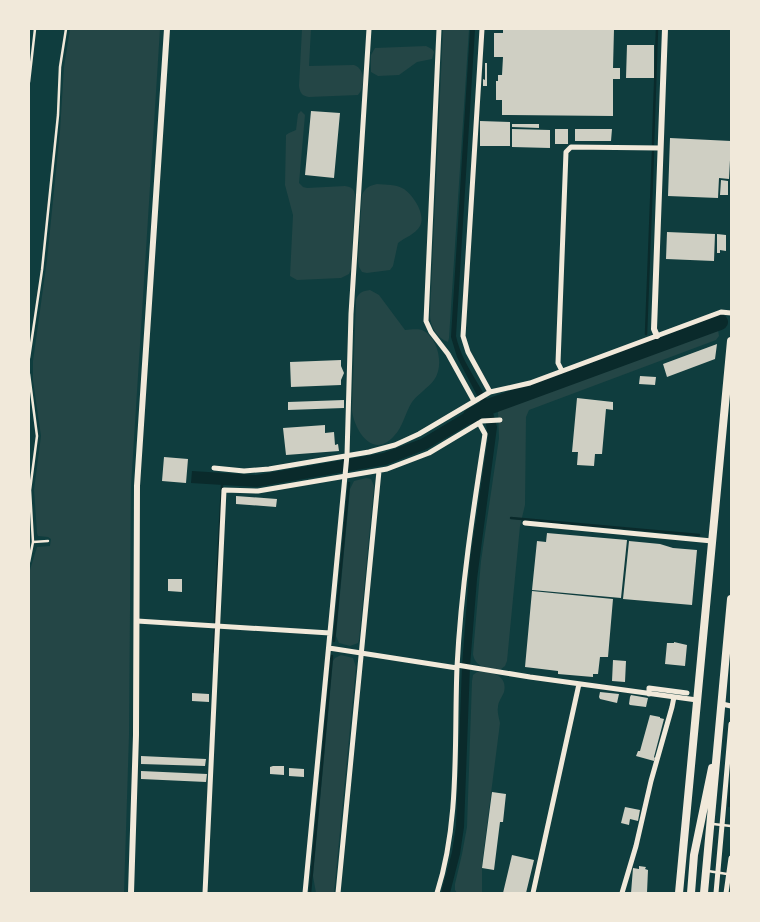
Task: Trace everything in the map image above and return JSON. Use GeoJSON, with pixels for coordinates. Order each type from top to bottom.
{"type":"FeatureCollection","features":[{"type":"Feature","properties":{"kind":"highway"},"geometry":{"type":"LineString","coordinates":[[679,893],[731,341]]}},
{"type":"Feature","properties":{"kind":"highway"},"geometry":{"type":"LineString","coordinates":[[704,893],[731,599]]}},
{"type":"Feature","properties":{"kind":"highway"},"geometry":{"type":"LineString","coordinates":[[691,893],[694,855],[718,741]]}},
{"type":"Feature","properties":{"kind":"street"},"geometry":{"type":"LineString","coordinates":[[131,893],[136,744],[136,551],[139,453],[167,29]]}},
{"type":"Feature","properties":{"kind":"street"},"geometry":{"type":"LineString","coordinates":[[305,893],[347,457],[352,314],[369,29]]}},
{"type":"Feature","properties":{"kind":"street"},"geometry":{"type":"LineString","coordinates":[[439,29],[426,321],[431,332],[448,354],[476,401]]}},
{"type":"Feature","properties":{"kind":"street"},"geometry":{"type":"LineString","coordinates":[[482,29],[462,327],[468,352],[488,393]]}},
{"type":"Feature","properties":{"kind":"street"},"geometry":{"type":"LineString","coordinates":[[657,336],[654,329],[665,29]]}},
{"type":"Feature","properties":{"kind":"street"},"geometry":{"type":"LineString","coordinates":[[562,371],[558,363],[566,152],[571,147],[660,148]]}},
{"type":"Feature","properties":{"kind":"street"},"geometry":{"type":"LineString","coordinates":[[214,468],[256,470],[347,457],[382,449],[407,440],[488,393],[530,383],[721,312],[731,313]]}},
{"type":"Feature","properties":{"kind":"street"},"geometry":{"type":"LineString","coordinates":[[206,893],[224,490],[258,491],[345,475],[379,471],[415,460],[481,422],[499,420]]}},
{"type":"Feature","properties":{"kind":"street"},"geometry":{"type":"LineString","coordinates":[[437,893],[448,849],[452,816],[458,666],[466,560],[485,434],[481,422]]}},
{"type":"Feature","properties":{"kind":"street"},"geometry":{"type":"LineString","coordinates":[[338,893],[379,471]]}},
{"type":"Feature","properties":{"kind":"street"},"geometry":{"type":"LineString","coordinates":[[525,523],[712,541]]}},
{"type":"Feature","properties":{"kind":"street"},"geometry":{"type":"LineString","coordinates":[[538,532],[539,524]]}},
{"type":"Feature","properties":{"kind":"street"},"geometry":{"type":"LineString","coordinates":[[137,621],[330,633]]}},
{"type":"Feature","properties":{"kind":"street"},"geometry":{"type":"LineString","coordinates":[[328,648],[697,700]]}},
{"type":"Feature","properties":{"kind":"street"},"geometry":{"type":"LineString","coordinates":[[533,893],[579,684]]}},
{"type":"Feature","properties":{"kind":"street"},"geometry":{"type":"LineString","coordinates":[[648,694],[649,688],[687,693]]}},
{"type":"Feature","properties":{"kind":"street"},"geometry":{"type":"LineString","coordinates":[[622,893],[674,697]]}},
{"type":"Feature","properties":{"kind":"street"},"geometry":{"type":"LineString","coordinates":[[722,704],[731,706]]}},
{"type":"Feature","properties":{"kind":"street"},"geometry":{"type":"LineString","coordinates":[[716,893],[731,724]]}},
{"type":"Feature","properties":{"kind":"street"},"geometry":{"type":"LineString","coordinates":[[726,893],[731,858]]}},
{"type":"Feature","properties":{"kind":"lane"},"geometry":{"type":"LineString","coordinates":[[29,82],[35,29]]}},
{"type":"Feature","properties":{"kind":"lane"},"geometry":{"type":"LineString","coordinates":[[29,358],[43,260],[58,115],[60,67],[66,29]]}},
{"type":"Feature","properties":{"kind":"lane"},"geometry":{"type":"LineString","coordinates":[[29,374],[37,436],[30,490],[33,542],[29,562]]}},
{"type":"Feature","properties":{"kind":"lane"},"geometry":{"type":"LineString","coordinates":[[33,542],[48,542]]}},
{"type":"Feature","properties":{"kind":"lane"},"geometry":{"type":"LineString","coordinates":[[711,824],[731,826]]}},
{"type":"Feature","properties":{"kind":"lane"},"geometry":{"type":"LineString","coordinates":[[706,871],[729,874]]}},
{"type":"Feature","properties":{"kind":"shaded area"},"geometry":{"type":"Polygon","coordinates":[[[70,29],[160,29],[131,486],[129,735],[124,893],[29,893],[29,573],[37,547],[50,546],[51,539],[38,536],[37,533],[34,490],[41,436],[33,380],[33,361],[47,260],[60,131],[64,67],[70,29]]]}},
{"type":"Feature","properties":{"kind":"shaded area"},"geometry":{"type":"Polygon","coordinates":[[[302,29],[311,29],[309,66],[354,65],[358,67],[361,70],[363,83],[358,95],[309,97],[302,94],[299,86],[302,29]]]}},
{"type":"Feature","properties":{"kind":"shaded area"},"geometry":{"type":"Polygon","coordinates":[[[443,29],[469,29],[448,342],[435,331],[430,315],[443,29]]]}},
{"type":"Feature","properties":{"kind":"shaded area"},"geometry":{"type":"Polygon","coordinates":[[[470,29],[475,29],[456,336],[465,360],[494,415],[497,427],[477,579],[470,666],[464,827],[460,854],[450,893],[441,893],[452,852],[456,826],[462,666],[470,560],[488,437],[485,418],[482,417],[427,449],[386,465],[257,487],[191,483],[192,471],[256,475],[383,453],[421,439],[481,403],[457,357],[451,337],[470,29]]]}},
{"type":"Feature","properties":{"kind":"shaded area"},"geometry":{"type":"Polygon","coordinates":[[[426,46],[434,52],[432,59],[417,62],[399,75],[378,76],[371,72],[371,55],[375,48],[426,46]]]}},
{"type":"Feature","properties":{"kind":"shaded area"},"geometry":{"type":"Polygon","coordinates":[[[301,111],[305,115],[299,183],[307,188],[347,186],[355,193],[351,269],[349,274],[341,278],[297,280],[290,276],[293,215],[285,185],[286,135],[296,130],[298,114],[301,111]]]}},
{"type":"Feature","properties":{"kind":"shaded area"},"geometry":{"type":"Polygon","coordinates":[[[377,184],[398,186],[408,192],[418,206],[421,222],[416,231],[398,243],[393,266],[390,270],[367,273],[362,272],[358,261],[362,195],[368,187],[377,184]]]}},
{"type":"Feature","properties":{"kind":"shaded area"},"geometry":{"type":"Polygon","coordinates":[[[370,290],[379,295],[405,330],[424,331],[429,335],[436,347],[439,361],[437,375],[429,386],[412,402],[397,432],[386,443],[379,445],[372,444],[366,440],[356,426],[352,410],[356,300],[361,293],[370,290]]]}},
{"type":"Feature","properties":{"kind":"shaded area"},"geometry":{"type":"Polygon","coordinates":[[[714,328],[718,330],[719,336],[716,340],[529,410],[526,417],[525,505],[520,526],[507,661],[501,669],[487,668],[480,665],[474,659],[473,654],[481,561],[499,438],[498,412],[501,408],[714,328]]]}},
{"type":"Feature","properties":{"kind":"shaded area"},"geometry":{"type":"Polygon","coordinates":[[[366,478],[371,479],[374,486],[359,640],[358,643],[350,646],[339,643],[336,636],[350,489],[354,481],[366,478]]]}},
{"type":"Feature","properties":{"kind":"shaded area"},"geometry":{"type":"Polygon","coordinates":[[[341,655],[353,658],[356,667],[334,893],[316,893],[313,876],[333,661],[341,655]]]}},
{"type":"Feature","properties":{"kind":"shaded area"},"geometry":{"type":"Polygon","coordinates":[[[477,672],[488,672],[497,675],[505,686],[498,709],[500,723],[482,864],[482,893],[457,893],[455,884],[467,827],[472,681],[473,675],[477,672]]]}},
{"type":"Feature","properties":{"kind":"building"},"geometry":{"type":"Polygon","coordinates":[[[503,29],[614,29],[613,68],[620,68],[620,79],[613,79],[613,116],[502,115],[502,100],[496,100],[496,81],[498,81],[498,75],[502,75],[503,57],[494,57],[494,33],[503,33],[503,29]]]}},
{"type":"Feature","properties":{"kind":"building"},"geometry":{"type":"Polygon","coordinates":[[[627,45],[654,45],[654,78],[626,78],[627,45]]]}},
{"type":"Feature","properties":{"kind":"building"},"geometry":{"type":"Polygon","coordinates":[[[485,63],[487,63],[487,86],[483,86],[483,79],[485,80],[485,63]]]}},
{"type":"Feature","properties":{"kind":"building"},"geometry":{"type":"Polygon","coordinates":[[[311,111],[340,113],[334,178],[305,175],[311,111]]]}},
{"type":"Feature","properties":{"kind":"building"},"geometry":{"type":"Polygon","coordinates":[[[480,121],[510,122],[510,146],[480,146],[480,121]]]}},
{"type":"Feature","properties":{"kind":"building"},"geometry":{"type":"Polygon","coordinates":[[[512,124],[539,124],[539,128],[512,127],[512,124]]]}},
{"type":"Feature","properties":{"kind":"building"},"geometry":{"type":"Polygon","coordinates":[[[512,129],[550,130],[550,148],[512,147],[512,129]]]}},
{"type":"Feature","properties":{"kind":"building"},"geometry":{"type":"Polygon","coordinates":[[[555,129],[568,129],[568,144],[555,144],[555,129]]]}},
{"type":"Feature","properties":{"kind":"building"},"geometry":{"type":"Polygon","coordinates":[[[575,129],[612,129],[611,141],[575,141],[575,129]]]}},
{"type":"Feature","properties":{"kind":"building"},"geometry":{"type":"Polygon","coordinates":[[[670,138],[731,141],[729,179],[719,178],[718,198],[668,196],[670,138]]]}},
{"type":"Feature","properties":{"kind":"building"},"geometry":{"type":"Polygon","coordinates":[[[721,180],[728,181],[728,195],[720,195],[721,180]]]}},
{"type":"Feature","properties":{"kind":"building"},"geometry":{"type":"Polygon","coordinates":[[[667,232],[715,234],[714,261],[666,259],[667,232]]]}},
{"type":"Feature","properties":{"kind":"building"},"geometry":{"type":"Polygon","coordinates":[[[717,234],[726,235],[726,251],[720,250],[720,253],[717,253],[717,234]]]}},
{"type":"Feature","properties":{"kind":"building"},"geometry":{"type":"Polygon","coordinates":[[[717,344],[715,359],[667,377],[663,364],[717,344]]]}},
{"type":"Feature","properties":{"kind":"building"},"geometry":{"type":"Polygon","coordinates":[[[341,360],[344,373],[341,385],[291,387],[290,362],[341,360]]]}},
{"type":"Feature","properties":{"kind":"building"},"geometry":{"type":"Polygon","coordinates":[[[640,376],[656,377],[655,385],[639,384],[640,376]]]}},
{"type":"Feature","properties":{"kind":"building"},"geometry":{"type":"Polygon","coordinates":[[[577,398],[613,402],[613,410],[606,409],[602,454],[595,454],[594,466],[577,465],[578,452],[572,452],[577,398]]]}},
{"type":"Feature","properties":{"kind":"building"},"geometry":{"type":"Polygon","coordinates":[[[344,400],[344,408],[288,410],[288,402],[344,400]]]}},
{"type":"Feature","properties":{"kind":"building"},"geometry":{"type":"Polygon","coordinates":[[[325,425],[325,433],[334,432],[335,445],[338,444],[339,451],[286,455],[283,428],[325,425]]]}},
{"type":"Feature","properties":{"kind":"building"},"geometry":{"type":"Polygon","coordinates":[[[164,457],[188,459],[186,483],[162,481],[164,457]]]}},
{"type":"Feature","properties":{"kind":"building"},"geometry":{"type":"Polygon","coordinates":[[[236,496],[277,499],[276,507],[236,504],[236,496]]]}},
{"type":"Feature","properties":{"kind":"building"},"geometry":{"type":"Polygon","coordinates":[[[547,533],[627,540],[621,598],[532,590],[537,541],[546,542],[547,533]]]}},
{"type":"Feature","properties":{"kind":"building"},"geometry":{"type":"Polygon","coordinates":[[[629,541],[697,550],[692,605],[623,599],[629,541]]]}},
{"type":"Feature","properties":{"kind":"building"},"geometry":{"type":"Polygon","coordinates":[[[168,579],[182,579],[182,592],[168,591],[168,579]]]}},
{"type":"Feature","properties":{"kind":"building"},"geometry":{"type":"Polygon","coordinates":[[[532,591],[613,599],[608,657],[600,657],[598,674],[593,674],[593,677],[558,674],[558,671],[525,667],[532,591]]]}},
{"type":"Feature","properties":{"kind":"building"},"geometry":{"type":"Polygon","coordinates":[[[674,642],[687,645],[685,666],[665,664],[667,643],[674,642]]]}},
{"type":"Feature","properties":{"kind":"building"},"geometry":{"type":"Polygon","coordinates":[[[613,660],[626,661],[625,682],[612,681],[613,660]]]}},
{"type":"Feature","properties":{"kind":"building"},"geometry":{"type":"Polygon","coordinates":[[[600,692],[619,694],[617,703],[600,699],[600,692]]]}},
{"type":"Feature","properties":{"kind":"building"},"geometry":{"type":"Polygon","coordinates":[[[192,693],[209,694],[209,702],[192,701],[192,693]]]}},
{"type":"Feature","properties":{"kind":"building"},"geometry":{"type":"Polygon","coordinates":[[[631,695],[648,698],[646,707],[630,705],[631,695]]]}},
{"type":"Feature","properties":{"kind":"building"},"geometry":{"type":"Polygon","coordinates":[[[650,715],[664,719],[654,761],[636,756],[638,751],[640,751],[650,715]]]}},
{"type":"Feature","properties":{"kind":"building"},"geometry":{"type":"Polygon","coordinates":[[[141,756],[206,759],[205,766],[141,764],[141,756]]]}},
{"type":"Feature","properties":{"kind":"building"},"geometry":{"type":"Polygon","coordinates":[[[284,766],[284,775],[270,774],[270,767],[284,766]]]}},
{"type":"Feature","properties":{"kind":"building"},"geometry":{"type":"Polygon","coordinates":[[[289,768],[304,769],[304,777],[289,776],[289,768]]]}},
{"type":"Feature","properties":{"kind":"building"},"geometry":{"type":"Polygon","coordinates":[[[141,771],[207,774],[206,782],[141,779],[141,771]]]}},
{"type":"Feature","properties":{"kind":"building"},"geometry":{"type":"Polygon","coordinates":[[[492,792],[506,794],[503,822],[500,822],[494,870],[482,868],[492,792]]]}},
{"type":"Feature","properties":{"kind":"building"},"geometry":{"type":"Polygon","coordinates":[[[625,807],[640,810],[638,821],[630,819],[629,825],[621,823],[625,807]]]}},
{"type":"Feature","properties":{"kind":"building"},"geometry":{"type":"Polygon","coordinates":[[[512,855],[534,860],[526,893],[503,893],[512,855]]]}},
{"type":"Feature","properties":{"kind":"building"},"geometry":{"type":"Polygon","coordinates":[[[639,866],[646,867],[645,869],[648,870],[647,893],[631,893],[633,868],[639,869],[639,866]]]}},
{"type":"Feature","properties":{"kind":"waterway"},"geometry":{"type":"LineString","coordinates":[[653,144],[657,29]]}},
{"type":"Feature","properties":{"kind":"waterway"},"geometry":{"type":"LineString","coordinates":[[646,334],[653,152]]}},
{"type":"Feature","properties":{"kind":"waterway"},"geometry":{"type":"LineString","coordinates":[[471,416],[488,407],[720,322]]}},
{"type":"Feature","properties":{"kind":"waterway"},"geometry":{"type":"LineString","coordinates":[[334,641],[349,483]]}},
{"type":"Feature","properties":{"kind":"waterway"},"geometry":{"type":"LineString","coordinates":[[215,622],[222,485]]}},
{"type":"Feature","properties":{"kind":"waterway"},"geometry":{"type":"LineString","coordinates":[[511,518],[699,535]]}},
{"type":"Feature","properties":{"kind":"waterway"},"geometry":{"type":"LineString","coordinates":[[214,652],[215,628]]}},
{"type":"Feature","properties":{"kind":"waterway"},"geometry":{"type":"LineString","coordinates":[[310,893],[332,656]]}},
{"type":"Feature","properties":{"kind":"waterway"},"geometry":{"type":"LineString","coordinates":[[729,806],[731,783]]}}]}
